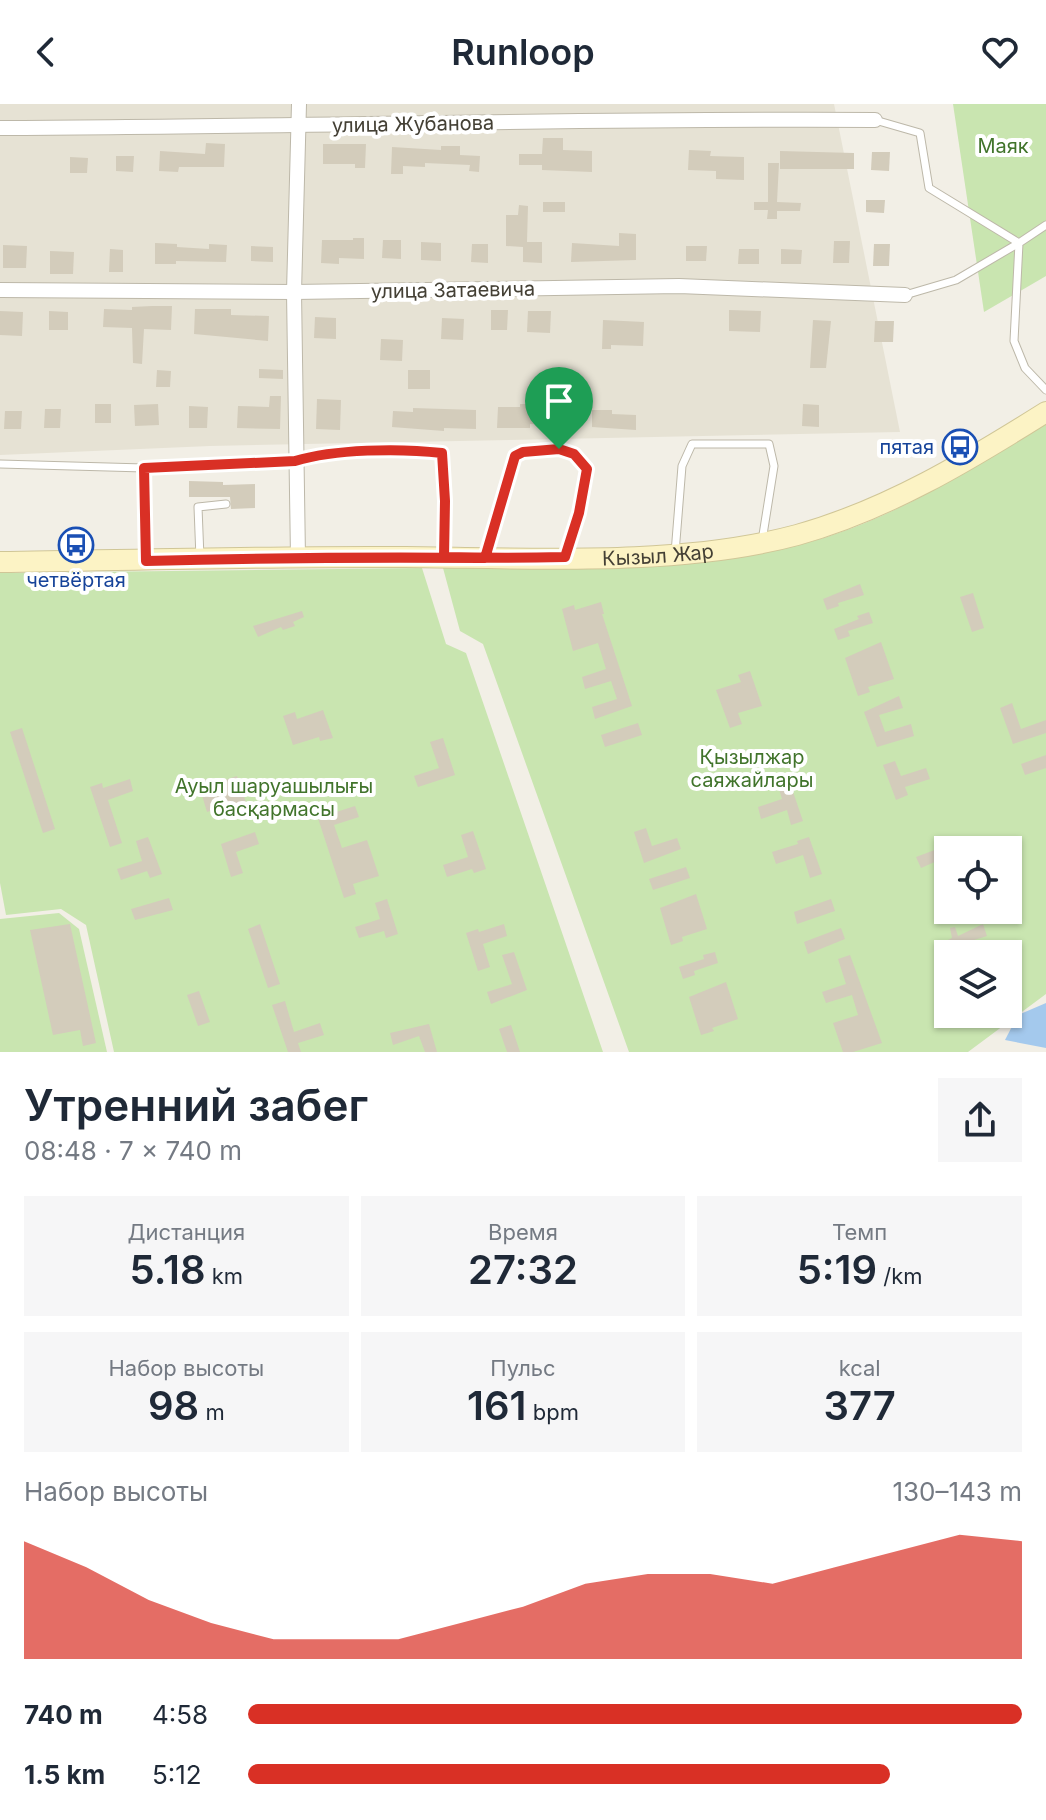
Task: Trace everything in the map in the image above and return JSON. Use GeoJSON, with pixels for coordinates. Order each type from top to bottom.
{"type":"FeatureCollection","features":[{"type":"Feature","properties":{"kind":"main road","name":"Кызыл Жар"},"geometry":{"type":"LineString","coordinates":[[0,562],[565,557],[675,553],[761,543],[833,524],[910,490],[1046,412]]}},
{"type":"Feature","properties":{"kind":"street"},"geometry":{"type":"LineString","coordinates":[[298,558],[294,292],[299,104]]}},
{"type":"Feature","properties":{"kind":"street","name":"улица Жубанова"},"geometry":{"type":"LineString","coordinates":[[0,128],[299,127],[672,119],[875,120]]}},
{"type":"Feature","properties":{"kind":"street","name":"улица Затаевича"},"geometry":{"type":"LineString","coordinates":[[0,290],[294,292],[679,286],[905,295]]}},
{"type":"Feature","properties":{"kind":"lane"},"geometry":{"type":"LineString","coordinates":[[875,120],[920,133],[929,188],[1019,243]]}},
{"type":"Feature","properties":{"kind":"lane"},"geometry":{"type":"LineString","coordinates":[[905,295],[956,280],[1046,225]]}},
{"type":"Feature","properties":{"kind":"lane"},"geometry":{"type":"LineString","coordinates":[[1019,243],[1014,341],[1025,368],[1046,390]]}},
{"type":"Feature","properties":{"kind":"lane"},"geometry":{"type":"LineString","coordinates":[[675,553],[682,466],[692,444],[769,444],[774,466],[761,543]]}},
{"type":"Feature","properties":{"kind":"lane"},"geometry":{"type":"LineString","coordinates":[[0,464],[144,468],[295,461],[311,456],[410,449],[442,453],[444,557]]}},
{"type":"Feature","properties":{"kind":"lane"},"geometry":{"type":"LineString","coordinates":[[485,558],[515,456],[523,452],[559,449],[574,454],[587,469],[579,513],[565,557]]}},
{"type":"Feature","properties":{"kind":"lane"},"geometry":{"type":"LineString","coordinates":[[144,468],[146,561]]}},
{"type":"Feature","properties":{"kind":"lane"},"geometry":{"type":"LineString","coordinates":[[200,560],[198,507],[226,504]]}},
{"type":"Feature","properties":{"kind":"shaded area"},"geometry":{"type":"Polygon","coordinates":[[[0,104],[834,104],[900,432],[210,446],[0,455],[0,104]]]}},
{"type":"Feature","properties":{"kind":"green space","name":"Маяк"},"geometry":{"type":"Polygon","coordinates":[[[953,104],[1046,104],[1046,276],[984,312],[953,104]]]}},
{"type":"Feature","properties":{"kind":"green space","name":"Қызылжар саяжайлары"},"geometry":{"type":"Polygon","coordinates":[[[1046,421],[1046,994],[1022,1012],[1022,940],[934,940],[934,1028],[1000,1028],[968,1052],[629,1052],[483,644],[460,631],[443,568],[657,566],[763,553],[814,541],[865,523],[958,476],[1046,421]]]}},
{"type":"Feature","properties":{"kind":"green space","name":"Ауыл шаруашылығы басқармасы"},"geometry":{"type":"Polygon","coordinates":[[[422,568],[446,644],[466,653],[603,1052],[114,1052],[86,925],[61,909],[6,915],[0,883],[0,573],[422,568]]]}},
{"type":"Feature","properties":{"kind":"green space"},"geometry":{"type":"Polygon","coordinates":[[[59,913],[79,929],[107,1052],[0,1052],[0,919],[59,913]]]}},
{"type":"Feature","properties":{"kind":"water"},"geometry":{"type":"Polygon","coordinates":[[[1046,1003],[1046,1048],[1005,1040],[1011,1028],[1022,1028],[1022,1013],[1046,1003]]]}},
{"type":"Feature","properties":{"kind":"building"},"geometry":{"type":"Polygon","coordinates":[[[543,138],[563,138],[563,150],[592,151],[592,172],[542,170],[542,165],[519,165],[519,154],[542,154],[543,138]]]}},
{"type":"Feature","properties":{"kind":"building"},"geometry":{"type":"Polygon","coordinates":[[[206,143],[225,144],[224,167],[179,167],[178,172],[159,171],[160,151],[205,154],[206,143]]]}},
{"type":"Feature","properties":{"kind":"building"},"geometry":{"type":"Polygon","coordinates":[[[323,144],[366,144],[365,168],[355,168],[355,164],[323,164],[323,144]]]}},
{"type":"Feature","properties":{"kind":"building"},"geometry":{"type":"Polygon","coordinates":[[[441,146],[460,146],[460,155],[480,156],[479,172],[469,171],[470,165],[425,163],[425,167],[403,166],[403,174],[391,174],[392,147],[441,150],[441,146]]]}},
{"type":"Feature","properties":{"kind":"building"},"geometry":{"type":"Polygon","coordinates":[[[689,150],[711,151],[710,156],[744,157],[744,180],[716,179],[716,171],[688,170],[689,150]]]}},
{"type":"Feature","properties":{"kind":"building"},"geometry":{"type":"Polygon","coordinates":[[[780,151],[854,153],[854,169],[780,169],[780,151]]]}},
{"type":"Feature","properties":{"kind":"building"},"geometry":{"type":"Polygon","coordinates":[[[872,152],[890,152],[889,171],[871,170],[872,152]]]}},
{"type":"Feature","properties":{"kind":"building"},"geometry":{"type":"Polygon","coordinates":[[[116,156],[134,156],[133,172],[116,171],[116,156]]]}},
{"type":"Feature","properties":{"kind":"building"},"geometry":{"type":"Polygon","coordinates":[[[70,157],[88,158],[87,173],[70,173],[70,157]]]}},
{"type":"Feature","properties":{"kind":"building"},"geometry":{"type":"Polygon","coordinates":[[[768,163],[779,163],[777,202],[801,203],[800,211],[777,211],[777,219],[767,219],[768,210],[754,210],[754,202],[768,202],[768,163]]]}},
{"type":"Feature","properties":{"kind":"building"},"geometry":{"type":"Polygon","coordinates":[[[866,200],[885,200],[884,213],[866,212],[866,200]]]}},
{"type":"Feature","properties":{"kind":"building"},"geometry":{"type":"Polygon","coordinates":[[[543,202],[565,202],[565,212],[543,212],[543,202]]]}},
{"type":"Feature","properties":{"kind":"building"},"geometry":{"type":"Polygon","coordinates":[[[519,205],[528,206],[527,242],[542,242],[542,263],[523,262],[523,247],[506,246],[506,215],[518,215],[519,205]]]}},
{"type":"Feature","properties":{"kind":"building"},"geometry":{"type":"Polygon","coordinates":[[[619,233],[636,234],[636,260],[571,262],[572,243],[619,246],[619,233]]]}},
{"type":"Feature","properties":{"kind":"building"},"geometry":{"type":"Polygon","coordinates":[[[364,238],[364,259],[339,258],[339,264],[321,263],[322,240],[364,238]]]}},
{"type":"Feature","properties":{"kind":"building"},"geometry":{"type":"Polygon","coordinates":[[[383,240],[401,240],[401,259],[382,258],[383,240]]]}},
{"type":"Feature","properties":{"kind":"building"},"geometry":{"type":"Polygon","coordinates":[[[834,241],[850,241],[849,263],[833,263],[834,241]]]}},
{"type":"Feature","properties":{"kind":"building"},"geometry":{"type":"Polygon","coordinates":[[[421,242],[441,243],[441,261],[421,260],[421,242]]]}},
{"type":"Feature","properties":{"kind":"building"},"geometry":{"type":"Polygon","coordinates":[[[155,243],[209,249],[209,244],[227,245],[226,262],[176,261],[176,264],[155,264],[155,243]]]}},
{"type":"Feature","properties":{"kind":"building"},"geometry":{"type":"Polygon","coordinates":[[[472,244],[488,244],[488,263],[471,262],[472,244]]]}},
{"type":"Feature","properties":{"kind":"building"},"geometry":{"type":"Polygon","coordinates":[[[874,244],[890,244],[889,266],[873,266],[874,244]]]}},
{"type":"Feature","properties":{"kind":"building"},"geometry":{"type":"Polygon","coordinates":[[[3,245],[27,246],[26,268],[3,268],[3,245]]]}},
{"type":"Feature","properties":{"kind":"building"},"geometry":{"type":"Polygon","coordinates":[[[251,246],[273,247],[273,262],[251,261],[251,246]]]}},
{"type":"Feature","properties":{"kind":"building"},"geometry":{"type":"Polygon","coordinates":[[[686,246],[707,246],[706,261],[686,261],[686,246]]]}},
{"type":"Feature","properties":{"kind":"building"},"geometry":{"type":"Polygon","coordinates":[[[110,249],[123,250],[123,272],[109,272],[110,249]]]}},
{"type":"Feature","properties":{"kind":"building"},"geometry":{"type":"Polygon","coordinates":[[[739,249],[759,249],[759,264],[738,264],[739,249]]]}},
{"type":"Feature","properties":{"kind":"building"},"geometry":{"type":"Polygon","coordinates":[[[781,249],[802,250],[801,264],[781,264],[781,249]]]}},
{"type":"Feature","properties":{"kind":"building"},"geometry":{"type":"Polygon","coordinates":[[[50,251],[74,252],[73,274],[50,274],[50,251]]]}},
{"type":"Feature","properties":{"kind":"building"},"geometry":{"type":"Polygon","coordinates":[[[172,306],[171,330],[144,329],[142,364],[133,363],[132,328],[103,327],[104,309],[172,306]]]}},
{"type":"Feature","properties":{"kind":"building"},"geometry":{"type":"Polygon","coordinates":[[[195,309],[231,309],[231,315],[269,316],[268,341],[194,334],[195,309]]]}},
{"type":"Feature","properties":{"kind":"building"},"geometry":{"type":"Polygon","coordinates":[[[491,310],[508,310],[507,330],[491,330],[491,310]]]}},
{"type":"Feature","properties":{"kind":"building"},"geometry":{"type":"Polygon","coordinates":[[[729,310],[761,311],[760,332],[729,331],[729,310]]]}},
{"type":"Feature","properties":{"kind":"building"},"geometry":{"type":"Polygon","coordinates":[[[0,311],[23,312],[22,336],[0,335],[0,311]]]}},
{"type":"Feature","properties":{"kind":"building"},"geometry":{"type":"Polygon","coordinates":[[[49,311],[68,312],[68,330],[49,330],[49,311]]]}},
{"type":"Feature","properties":{"kind":"building"},"geometry":{"type":"Polygon","coordinates":[[[528,311],[551,311],[550,333],[527,332],[528,311]]]}},
{"type":"Feature","properties":{"kind":"building"},"geometry":{"type":"Polygon","coordinates":[[[315,317],[336,318],[336,339],[314,338],[315,317]]]}},
{"type":"Feature","properties":{"kind":"building"},"geometry":{"type":"Polygon","coordinates":[[[442,318],[464,319],[463,340],[441,339],[442,318]]]}},
{"type":"Feature","properties":{"kind":"building"},"geometry":{"type":"Polygon","coordinates":[[[603,320],[644,322],[643,346],[611,345],[611,349],[602,349],[603,320]]]}},
{"type":"Feature","properties":{"kind":"building"},"geometry":{"type":"Polygon","coordinates":[[[813,320],[831,321],[826,368],[810,368],[813,320]]]}},
{"type":"Feature","properties":{"kind":"building"},"geometry":{"type":"Polygon","coordinates":[[[875,321],[894,321],[893,342],[874,342],[875,321]]]}},
{"type":"Feature","properties":{"kind":"building"},"geometry":{"type":"Polygon","coordinates":[[[381,339],[403,340],[402,361],[380,360],[381,339]]]}},
{"type":"Feature","properties":{"kind":"building"},"geometry":{"type":"Polygon","coordinates":[[[259,369],[283,370],[283,379],[259,378],[259,369]]]}},
{"type":"Feature","properties":{"kind":"building"},"geometry":{"type":"Polygon","coordinates":[[[157,370],[171,371],[170,387],[156,387],[157,370]]]}},
{"type":"Feature","properties":{"kind":"building"},"geometry":{"type":"Polygon","coordinates":[[[408,370],[430,370],[430,389],[408,389],[408,370]]]}},
{"type":"Feature","properties":{"kind":"building"},"geometry":{"type":"Polygon","coordinates":[[[270,396],[281,396],[280,429],[237,428],[238,406],[269,407],[270,396]]]}},
{"type":"Feature","properties":{"kind":"building"},"geometry":{"type":"Polygon","coordinates":[[[317,399],[341,400],[340,430],[316,429],[317,399]]]}},
{"type":"Feature","properties":{"kind":"building"},"geometry":{"type":"Polygon","coordinates":[[[538,401],[560,402],[559,425],[530,424],[530,428],[497,428],[498,407],[520,407],[520,404],[538,404],[538,401]]]}},
{"type":"Feature","properties":{"kind":"building"},"geometry":{"type":"Polygon","coordinates":[[[95,404],[111,404],[111,423],[95,423],[95,404]]]}},
{"type":"Feature","properties":{"kind":"building"},"geometry":{"type":"Polygon","coordinates":[[[158,404],[159,425],[135,426],[134,405],[158,404]]]}},
{"type":"Feature","properties":{"kind":"building"},"geometry":{"type":"Polygon","coordinates":[[[803,404],[819,405],[819,427],[802,426],[803,404]]]}},
{"type":"Feature","properties":{"kind":"building"},"geometry":{"type":"Polygon","coordinates":[[[189,406],[208,407],[207,428],[189,428],[189,406]]]}},
{"type":"Feature","properties":{"kind":"building"},"geometry":{"type":"Polygon","coordinates":[[[413,408],[476,410],[476,429],[444,428],[444,431],[392,427],[393,411],[413,412],[413,408]]]}},
{"type":"Feature","properties":{"kind":"building"},"geometry":{"type":"Polygon","coordinates":[[[45,409],[61,409],[60,428],[44,428],[45,409]]]}},
{"type":"Feature","properties":{"kind":"building"},"geometry":{"type":"Polygon","coordinates":[[[592,410],[636,415],[636,430],[592,427],[592,410]]]}},
{"type":"Feature","properties":{"kind":"building"},"geometry":{"type":"Polygon","coordinates":[[[5,411],[22,411],[21,429],[4,429],[5,411]]]}},
{"type":"Feature","properties":{"kind":"building"},"geometry":{"type":"Polygon","coordinates":[[[189,481],[223,482],[223,485],[255,484],[255,508],[231,509],[230,497],[189,497],[189,481]]]}},
{"type":"Feature","properties":{"kind":"building"},"geometry":{"type":"Polygon","coordinates":[[[860,584],[864,595],[827,610],[823,599],[860,584]]]}},
{"type":"Feature","properties":{"kind":"building"},"geometry":{"type":"Polygon","coordinates":[[[973,593],[984,628],[972,632],[960,597],[973,593]]]}},
{"type":"Feature","properties":{"kind":"building"},"geometry":{"type":"Polygon","coordinates":[[[601,602],[602,614],[632,706],[595,719],[592,707],[617,699],[611,681],[585,689],[582,677],[606,669],[598,643],[573,651],[562,609],[574,605],[575,610],[601,602]]]}},
{"type":"Feature","properties":{"kind":"building"},"geometry":{"type":"Polygon","coordinates":[[[302,611],[304,617],[293,622],[295,626],[283,630],[281,627],[258,637],[253,626],[302,611]]]}},
{"type":"Feature","properties":{"kind":"building"},"geometry":{"type":"Polygon","coordinates":[[[869,612],[873,623],[848,631],[850,636],[838,640],[834,629],[869,612]]]}},
{"type":"Feature","properties":{"kind":"building"},"geometry":{"type":"Polygon","coordinates":[[[881,642],[894,679],[868,687],[870,692],[858,696],[845,658],[881,642]]]}},
{"type":"Feature","properties":{"kind":"building"},"geometry":{"type":"Polygon","coordinates":[[[750,671],[762,706],[738,713],[742,724],[730,728],[716,690],[741,682],[738,675],[750,671]]]}},
{"type":"Feature","properties":{"kind":"building"},"geometry":{"type":"Polygon","coordinates":[[[899,696],[903,708],[879,715],[885,732],[911,724],[914,736],[877,747],[864,712],[899,696]]]}},
{"type":"Feature","properties":{"kind":"building"},"geometry":{"type":"Polygon","coordinates":[[[1012,703],[1021,729],[1046,720],[1046,733],[1013,744],[1000,708],[1012,703]]]}},
{"type":"Feature","properties":{"kind":"building"},"geometry":{"type":"Polygon","coordinates":[[[323,710],[333,738],[320,741],[319,737],[293,745],[283,716],[295,712],[297,719],[323,710]]]}},
{"type":"Feature","properties":{"kind":"building"},"geometry":{"type":"Polygon","coordinates":[[[638,723],[642,735],[605,747],[601,735],[638,723]]]}},
{"type":"Feature","properties":{"kind":"building"},"geometry":{"type":"Polygon","coordinates":[[[22,728],[55,829],[43,833],[10,732],[22,728]]]}},
{"type":"Feature","properties":{"kind":"building"},"geometry":{"type":"Polygon","coordinates":[[[443,738],[455,775],[418,787],[414,776],[439,768],[430,742],[443,738]]]}},
{"type":"Feature","properties":{"kind":"building"},"geometry":{"type":"Polygon","coordinates":[[[1046,755],[1046,768],[1025,775],[1021,764],[1046,755]]]}},
{"type":"Feature","properties":{"kind":"building"},"geometry":{"type":"Polygon","coordinates":[[[895,761],[901,776],[926,768],[930,779],[905,787],[908,795],[896,800],[883,765],[895,761]]]}},
{"type":"Feature","properties":{"kind":"building"},"geometry":{"type":"Polygon","coordinates":[[[237,776],[250,814],[238,818],[233,803],[207,812],[198,782],[210,778],[212,784],[237,776]]]}},
{"type":"Feature","properties":{"kind":"building"},"geometry":{"type":"Polygon","coordinates":[[[130,779],[133,791],[108,800],[122,843],[110,847],[90,787],[102,783],[103,788],[130,779]]]}},
{"type":"Feature","properties":{"kind":"building"},"geometry":{"type":"Polygon","coordinates":[[[791,786],[803,821],[791,825],[787,810],[761,819],[758,807],[782,799],[779,789],[791,786]]]}},
{"type":"Feature","properties":{"kind":"building"},"geometry":{"type":"Polygon","coordinates":[[[355,806],[359,817],[334,825],[342,848],[367,840],[379,876],[353,884],[356,894],[344,898],[316,812],[328,808],[330,814],[355,806]]]}},
{"type":"Feature","properties":{"kind":"building"},"geometry":{"type":"Polygon","coordinates":[[[646,828],[652,846],[677,838],[681,849],[644,863],[634,832],[646,828]]]}},
{"type":"Feature","properties":{"kind":"building"},"geometry":{"type":"Polygon","coordinates":[[[473,831],[486,869],[474,873],[472,869],[447,877],[443,865],[468,857],[461,835],[473,831]]]}},
{"type":"Feature","properties":{"kind":"building"},"geometry":{"type":"Polygon","coordinates":[[[255,832],[259,844],[236,852],[243,873],[231,877],[221,844],[255,832]]]}},
{"type":"Feature","properties":{"kind":"building"},"geometry":{"type":"Polygon","coordinates":[[[148,837],[162,874],[150,878],[147,871],[121,880],[117,869],[142,861],[136,841],[148,837]]]}},
{"type":"Feature","properties":{"kind":"building"},"geometry":{"type":"Polygon","coordinates":[[[809,837],[822,874],[810,878],[803,855],[776,864],[772,852],[809,837]]]}},
{"type":"Feature","properties":{"kind":"building"},"geometry":{"type":"Polygon","coordinates":[[[934,850],[934,862],[921,868],[916,857],[934,850]]]}},
{"type":"Feature","properties":{"kind":"building"},"geometry":{"type":"Polygon","coordinates":[[[686,867],[690,878],[653,890],[649,879],[686,867]]]}},
{"type":"Feature","properties":{"kind":"building"},"geometry":{"type":"Polygon","coordinates":[[[696,894],[707,929],[682,937],[683,941],[671,945],[660,908],[696,894]]]}},
{"type":"Feature","properties":{"kind":"building"},"geometry":{"type":"Polygon","coordinates":[[[169,898],[173,910],[135,920],[131,909],[169,898]]]}},
{"type":"Feature","properties":{"kind":"building"},"geometry":{"type":"Polygon","coordinates":[[[387,899],[398,934],[386,938],[384,931],[359,938],[355,927],[380,919],[375,903],[387,899]]]}},
{"type":"Feature","properties":{"kind":"building"},"geometry":{"type":"Polygon","coordinates":[[[831,899],[835,911],[797,924],[794,912],[831,899]]]}},
{"type":"Feature","properties":{"kind":"building"},"geometry":{"type":"Polygon","coordinates":[[[70,924],[96,1043],[83,1046],[80,1030],[53,1035],[30,930],[70,924]]]}},
{"type":"Feature","properties":{"kind":"building"},"geometry":{"type":"Polygon","coordinates":[[[260,924],[280,984],[268,988],[248,929],[260,924]]]}},
{"type":"Feature","properties":{"kind":"building"},"geometry":{"type":"Polygon","coordinates":[[[504,924],[507,936],[483,944],[490,967],[478,971],[466,933],[504,924]]]}},
{"type":"Feature","properties":{"kind":"building"},"geometry":{"type":"Polygon","coordinates":[[[983,924],[987,936],[974,940],[948,940],[952,938],[950,928],[955,927],[958,936],[983,924]]]}},
{"type":"Feature","properties":{"kind":"building"},"geometry":{"type":"Polygon","coordinates":[[[841,928],[845,939],[808,954],[804,942],[841,928]]]}},
{"type":"Feature","properties":{"kind":"building"},"geometry":{"type":"Polygon","coordinates":[[[514,952],[527,990],[491,1004],[487,992],[512,984],[502,955],[514,952]]]}},
{"type":"Feature","properties":{"kind":"building"},"geometry":{"type":"Polygon","coordinates":[[[715,952],[718,963],[694,971],[695,975],[683,979],[679,967],[715,952]]]}},
{"type":"Feature","properties":{"kind":"building"},"geometry":{"type":"Polygon","coordinates":[[[850,955],[882,1043],[843,1052],[833,1023],[858,1015],[852,995],[826,1003],[822,992],[846,984],[838,959],[850,955]]]}},
{"type":"Feature","properties":{"kind":"building"},"geometry":{"type":"Polygon","coordinates":[[[726,982],[738,1019],[701,1035],[689,997],[726,982]]]}},
{"type":"Feature","properties":{"kind":"building"},"geometry":{"type":"Polygon","coordinates":[[[199,991],[210,1022],[198,1026],[187,995],[199,991]]]}},
{"type":"Feature","properties":{"kind":"building"},"geometry":{"type":"Polygon","coordinates":[[[285,1001],[294,1032],[320,1023],[324,1035],[298,1043],[301,1052],[288,1052],[272,1005],[285,1001]]]}},
{"type":"Feature","properties":{"kind":"building"},"geometry":{"type":"Polygon","coordinates":[[[429,1024],[437,1052],[425,1052],[419,1036],[393,1045],[390,1033],[429,1024]]]}},
{"type":"Feature","properties":{"kind":"building"},"geometry":{"type":"Polygon","coordinates":[[[511,1025],[520,1052],[507,1052],[499,1029],[511,1025]]]}},
{"type":"Feature","properties":{"kind":"place","name":"пятая"},"geometry":{"type":"Point","coordinates":[960,447]}},
{"type":"Feature","properties":{"kind":"place","name":"четвёртая"},"geometry":{"type":"Point","coordinates":[76,545]}},
{"type":"Feature","properties":{"kind":"route"},"geometry":{"type":"LineString","coordinates":[[559,449],[523,452],[515,456],[485,558],[146,561],[144,468],[295,461],[311,456],[410,449],[442,453],[444,557],[485,558],[565,557],[579,513],[587,469],[574,454],[559,449]]}}]}
